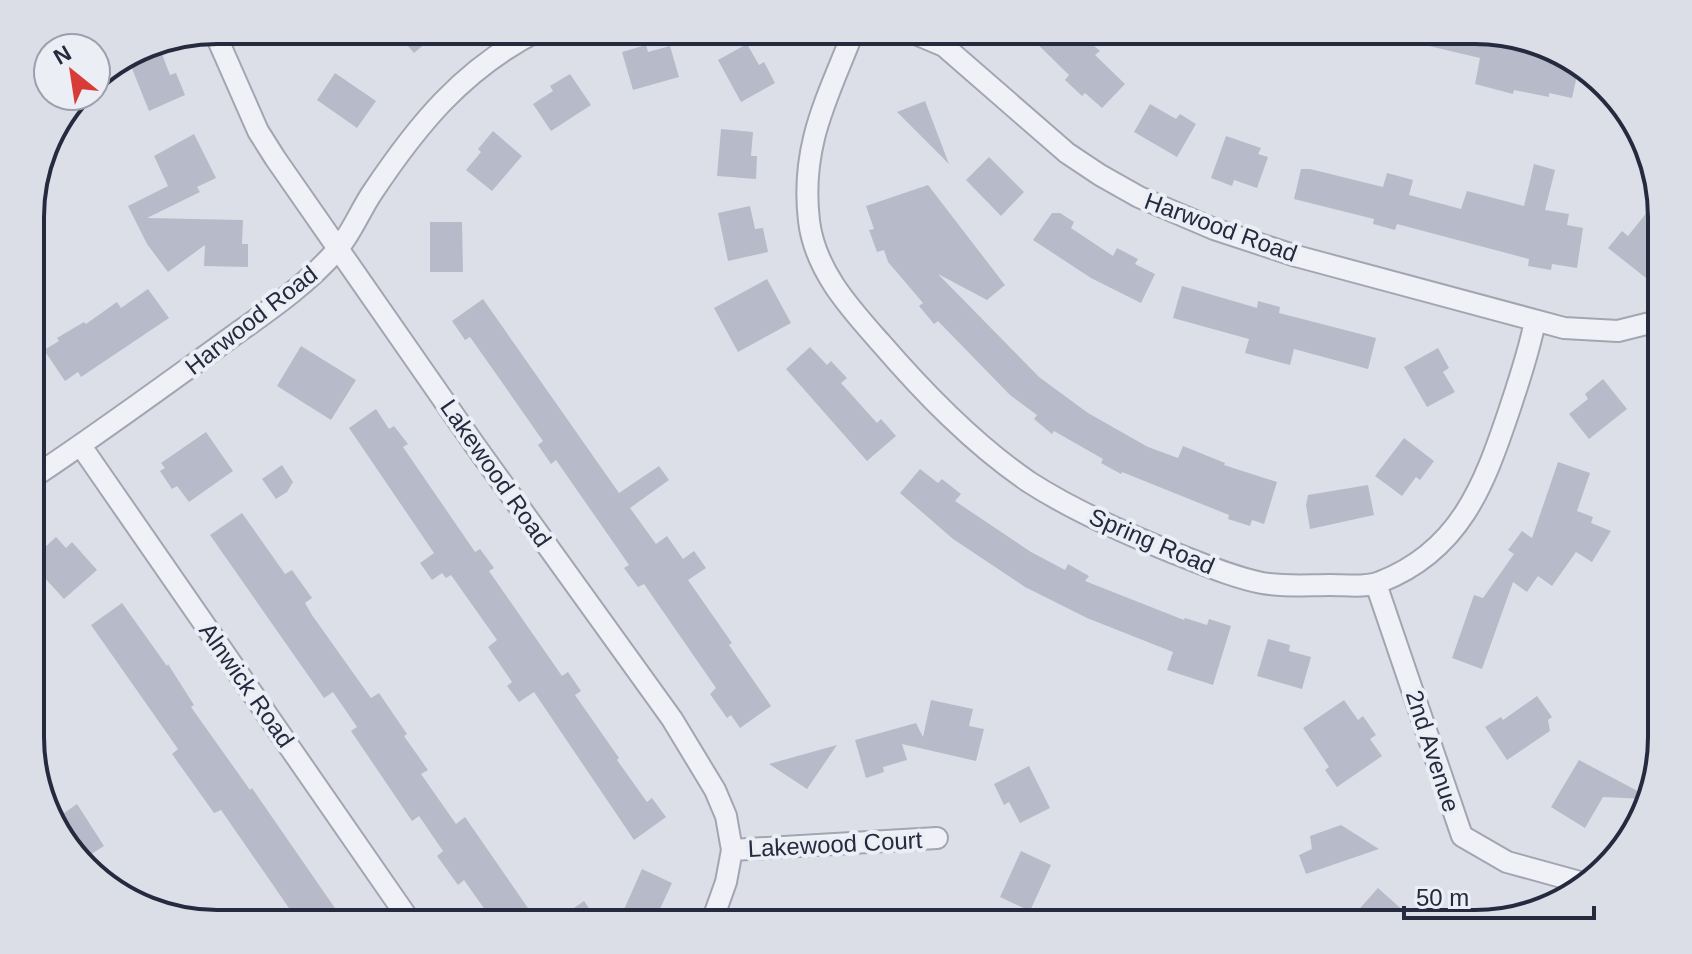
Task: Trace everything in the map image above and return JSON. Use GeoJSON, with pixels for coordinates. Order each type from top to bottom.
{"type":"FeatureCollection","features":[{"type":"Feature","properties":{"kind":"street","name":"Lakewood Road"},"geometry":{"type":"LineString","coordinates":[[220,44],[258,131],[474,444],[672,719],[715,790],[726,816],[732,850],[726,882],[716,910]]}},
{"type":"Feature","properties":{"kind":"street","name":"Harwood Road"},"geometry":{"type":"LineString","coordinates":[[44,470],[292,293],[339,248],[387,171],[447,94],[514,44]]}},
{"type":"Feature","properties":{"kind":"street","name":"Spring Road"},"geometry":{"type":"LineString","coordinates":[[848,44],[818,118],[809,164],[809,221],[821,262],[842,299],[896,361],[976,441],[1030,482],[1117,531],[1264,584],[1376,584],[1420,560],[1447,537],[1464,516],[1489,472],[1530,346],[1535,321]]}},
{"type":"Feature","properties":{"kind":"street","name":"Harwood Road"},"geometry":{"type":"LineString","coordinates":[[939,44],[1050,139],[1089,168],[1173,213],[1296,256],[1535,321]]}},
{"type":"Feature","properties":{"kind":"street"},"geometry":{"type":"LineString","coordinates":[[1535,321],[1576,329],[1618,331],[1648,324]]}},
{"type":"Feature","properties":{"kind":"street","name":"Alnwick Road"},"geometry":{"type":"LineString","coordinates":[[81,446],[402,910]]}},
{"type":"Feature","properties":{"kind":"street","name":"2nd Avenue"},"geometry":{"type":"LineString","coordinates":[[1376,584],[1462,836],[1507,862],[1572,880]]}},
{"type":"Feature","properties":{"kind":"street","name":"Lakewood Court"},"geometry":{"type":"LineString","coordinates":[[732,850],[937,838]]}},
{"type":"Feature","properties":{"kind":"building"},"geometry":{"type":"Polygon","coordinates":[[[406,44],[425,44],[414,53],[406,44]]]}},
{"type":"Feature","properties":{"kind":"building"},"geometry":{"type":"Polygon","coordinates":[[[747,44],[759,65],[764,62],[775,83],[741,102],[718,60],[747,44]]]}},
{"type":"Feature","properties":{"kind":"building"},"geometry":{"type":"Polygon","coordinates":[[[1037,44],[1092,44],[1100,51],[1095,55],[1125,84],[1102,108],[1085,93],[1082,96],[1065,80],[1069,75],[1037,44]]]}},
{"type":"Feature","properties":{"kind":"building"},"geometry":{"type":"Polygon","coordinates":[[[1420,44],[1497,45],[1541,57],[1577,78],[1572,98],[1514,90],[1513,94],[1475,84],[1480,58],[1420,44]]]}},
{"type":"Feature","properties":{"kind":"building"},"geometry":{"type":"Polygon","coordinates":[[[646,45],[648,52],[670,46],[679,77],[633,90],[622,52],[646,45]]]}},
{"type":"Feature","properties":{"kind":"building"},"geometry":{"type":"Polygon","coordinates":[[[162,54],[170,75],[176,73],[185,95],[149,111],[131,67],[162,54]]]}},
{"type":"Feature","properties":{"kind":"building"},"geometry":{"type":"Polygon","coordinates":[[[335,73],[376,101],[357,128],[317,100],[335,73]]]}},
{"type":"Feature","properties":{"kind":"building"},"geometry":{"type":"Polygon","coordinates":[[[570,74],[591,105],[551,131],[533,104],[553,91],[550,86],[570,74]]]}},
{"type":"Feature","properties":{"kind":"building"},"geometry":{"type":"Polygon","coordinates":[[[925,101],[949,164],[897,112],[925,101]]]}},
{"type":"Feature","properties":{"kind":"building"},"geometry":{"type":"Polygon","coordinates":[[[1150,104],[1176,119],[1180,114],[1196,124],[1177,157],[1134,132],[1150,104]]]}},
{"type":"Feature","properties":{"kind":"building"},"geometry":{"type":"Polygon","coordinates":[[[721,129],[753,132],[751,156],[757,156],[756,179],[717,176],[721,129]]]}},
{"type":"Feature","properties":{"kind":"building"},"geometry":{"type":"Polygon","coordinates":[[[493,131],[522,156],[492,191],[466,170],[493,131]]]}},
{"type":"Feature","properties":{"kind":"building"},"geometry":{"type":"Polygon","coordinates":[[[194,134],[216,178],[197,187],[200,192],[147,218],[243,220],[242,244],[248,244],[248,267],[204,266],[205,245],[168,272],[147,244],[128,206],[168,186],[154,156],[194,134]]]}},
{"type":"Feature","properties":{"kind":"building"},"geometry":{"type":"Polygon","coordinates":[[[1226,136],[1261,148],[1258,154],[1268,157],[1257,188],[1234,180],[1232,186],[1211,178],[1226,136]]]}},
{"type":"Feature","properties":{"kind":"building"},"geometry":{"type":"Polygon","coordinates":[[[989,157],[1024,192],[1001,216],[966,180],[989,157]]]}},
{"type":"Feature","properties":{"kind":"building"},"geometry":{"type":"Polygon","coordinates":[[[1534,164],[1555,170],[1545,210],[1569,214],[1567,225],[1583,228],[1577,268],[1552,264],[1551,270],[1528,266],[1529,259],[1397,224],[1395,230],[1373,224],[1374,219],[1294,199],[1301,169],[1310,169],[1383,187],[1387,173],[1413,180],[1409,195],[1461,209],[1467,191],[1524,206],[1534,164]]]}},
{"type":"Feature","properties":{"kind":"building"},"geometry":{"type":"Polygon","coordinates":[[[928,185],[1005,285],[987,300],[938,274],[1039,377],[1088,413],[1148,447],[1178,458],[1183,446],[1224,465],[1277,482],[1264,524],[1252,520],[1250,526],[1228,519],[1229,515],[1121,474],[1101,463],[1103,459],[1054,431],[1052,434],[1034,419],[1037,415],[1010,395],[938,321],[934,324],[919,306],[923,303],[888,262],[884,250],[877,252],[869,230],[874,229],[866,206],[928,185]]]}},
{"type":"Feature","properties":{"kind":"building"},"geometry":{"type":"Polygon","coordinates":[[[750,206],[755,229],[763,228],[768,252],[728,261],[718,213],[750,206]]]}},
{"type":"Feature","properties":{"kind":"building"},"geometry":{"type":"Polygon","coordinates":[[[1648,211],[1646,278],[1608,248],[1622,231],[1628,236],[1648,211]]]}},
{"type":"Feature","properties":{"kind":"building"},"geometry":{"type":"Polygon","coordinates":[[[1052,213],[1060,213],[1074,222],[1071,228],[1113,256],[1117,248],[1138,259],[1135,264],[1155,274],[1141,303],[1091,278],[1033,240],[1052,213]]]}},
{"type":"Feature","properties":{"kind":"building"},"geometry":{"type":"Polygon","coordinates":[[[430,222],[462,222],[463,272],[430,272],[430,222]]]}},
{"type":"Feature","properties":{"kind":"building"},"geometry":{"type":"Polygon","coordinates":[[[767,279],[791,323],[738,352],[714,308],[767,279]]]}},
{"type":"Feature","properties":{"kind":"building"},"geometry":{"type":"Polygon","coordinates":[[[1182,286],[1257,308],[1258,301],[1280,307],[1279,313],[1376,338],[1368,369],[1294,349],[1290,365],[1245,353],[1249,339],[1173,318],[1182,286]]]}},
{"type":"Feature","properties":{"kind":"building"},"geometry":{"type":"Polygon","coordinates":[[[148,289],[169,318],[81,377],[78,372],[65,381],[44,350],[59,341],[57,338],[84,322],[86,324],[117,302],[121,308],[148,289]]]}},
{"type":"Feature","properties":{"kind":"building"},"geometry":{"type":"Polygon","coordinates":[[[483,299],[619,493],[659,466],[669,480],[630,508],[656,544],[667,536],[683,559],[694,551],[706,568],[688,580],[771,706],[740,728],[731,715],[727,718],[710,694],[716,688],[644,584],[638,587],[624,568],[629,565],[556,460],[551,464],[538,445],[543,441],[470,337],[465,340],[452,321],[483,299]]]}},
{"type":"Feature","properties":{"kind":"building"},"geometry":{"type":"Polygon","coordinates":[[[301,346],[356,380],[331,420],[277,386],[301,346]]]}},
{"type":"Feature","properties":{"kind":"building"},"geometry":{"type":"Polygon","coordinates":[[[810,347],[827,365],[831,361],[847,378],[841,383],[877,423],[881,419],[896,436],[867,461],[786,369],[810,347]]]}},
{"type":"Feature","properties":{"kind":"building"},"geometry":{"type":"Polygon","coordinates":[[[1438,348],[1449,368],[1443,372],[1455,392],[1427,407],[1404,367],[1438,348]]]}},
{"type":"Feature","properties":{"kind":"building"},"geometry":{"type":"Polygon","coordinates":[[[1603,379],[1627,409],[1589,439],[1569,414],[1588,399],[1585,394],[1603,379]]]}},
{"type":"Feature","properties":{"kind":"building"},"geometry":{"type":"Polygon","coordinates":[[[376,409],[389,429],[394,426],[408,444],[403,447],[475,552],[480,549],[494,568],[489,571],[562,676],[568,672],[581,691],[575,695],[619,758],[617,760],[647,802],[652,798],[666,817],[634,840],[534,692],[519,702],[507,686],[512,682],[488,647],[497,640],[451,575],[446,578],[442,573],[432,580],[420,563],[434,553],[349,428],[376,409]]]}},
{"type":"Feature","properties":{"kind":"building"},"geometry":{"type":"Polygon","coordinates":[[[206,432],[233,471],[189,502],[177,486],[172,489],[160,471],[165,468],[161,463],[206,432]]]}},
{"type":"Feature","properties":{"kind":"building"},"geometry":{"type":"Polygon","coordinates":[[[1404,438],[1434,461],[1420,480],[1416,477],[1402,496],[1375,476],[1404,438]]]}},
{"type":"Feature","properties":{"kind":"building"},"geometry":{"type":"Polygon","coordinates":[[[1558,462],[1590,473],[1577,511],[1593,517],[1591,523],[1611,531],[1592,562],[1576,552],[1552,586],[1538,576],[1527,592],[1513,582],[1482,669],[1452,658],[1474,595],[1483,598],[1514,554],[1508,550],[1522,531],[1532,538],[1558,462]]]}},
{"type":"Feature","properties":{"kind":"building"},"geometry":{"type":"Polygon","coordinates":[[[282,465],[293,482],[287,492],[276,499],[262,479],[282,465]]]}},
{"type":"Feature","properties":{"kind":"building"},"geometry":{"type":"Polygon","coordinates":[[[920,469],[938,483],[942,479],[961,494],[955,501],[1031,552],[1065,570],[1068,564],[1089,576],[1085,581],[1184,620],[1207,625],[1209,619],[1231,626],[1213,685],[1167,670],[1173,652],[1087,618],[1025,587],[953,539],[900,493],[920,469]]]}},
{"type":"Feature","properties":{"kind":"building"},"geometry":{"type":"Polygon","coordinates":[[[1368,485],[1374,515],[1310,529],[1306,505],[1308,495],[1368,485]]]}},
{"type":"Feature","properties":{"kind":"building"},"geometry":{"type":"Polygon","coordinates":[[[242,513],[285,574],[292,570],[312,598],[305,603],[312,615],[371,698],[379,693],[407,734],[404,736],[428,770],[421,774],[456,824],[465,817],[529,910],[485,910],[464,880],[458,885],[437,856],[443,851],[419,816],[412,821],[351,731],[357,727],[333,692],[324,698],[210,535],[242,513]]]}},
{"type":"Feature","properties":{"kind":"building"},"geometry":{"type":"Polygon","coordinates":[[[56,537],[66,548],[72,542],[97,570],[64,599],[44,577],[44,548],[56,537]]]}},
{"type":"Feature","properties":{"kind":"building"},"geometry":{"type":"Polygon","coordinates":[[[122,603],[168,664],[194,705],[191,707],[250,790],[252,788],[336,910],[290,910],[221,810],[214,813],[172,754],[178,749],[91,625],[122,603]]]}},
{"type":"Feature","properties":{"kind":"building"},"geometry":{"type":"Polygon","coordinates":[[[1268,639],[1290,645],[1289,651],[1311,657],[1302,689],[1257,676],[1268,639]]]}},
{"type":"Feature","properties":{"kind":"building"},"geometry":{"type":"Polygon","coordinates":[[[1537,696],[1552,717],[1548,720],[1550,731],[1507,760],[1485,727],[1501,717],[1503,720],[1537,696]]]}},
{"type":"Feature","properties":{"kind":"building"},"geometry":{"type":"Polygon","coordinates":[[[931,700],[973,709],[969,726],[984,729],[976,761],[902,744],[907,760],[883,767],[884,772],[866,778],[855,740],[916,723],[923,737],[931,700]]]}},
{"type":"Feature","properties":{"kind":"building"},"geometry":{"type":"Polygon","coordinates":[[[1344,700],[1358,720],[1363,716],[1376,735],[1370,739],[1382,756],[1337,787],[1325,770],[1329,767],[1303,728],[1344,700]]]}},
{"type":"Feature","properties":{"kind":"building"},"geometry":{"type":"Polygon","coordinates":[[[837,745],[807,789],[769,764],[837,745]]]}},
{"type":"Feature","properties":{"kind":"building"},"geometry":{"type":"Polygon","coordinates":[[[1579,760],[1639,792],[1636,799],[1603,797],[1585,828],[1551,807],[1579,760]]]}},
{"type":"Feature","properties":{"kind":"building"},"geometry":{"type":"Polygon","coordinates":[[[1029,766],[1050,808],[1020,823],[1009,802],[1004,805],[994,784],[1029,766]]]}},
{"type":"Feature","properties":{"kind":"building"},"geometry":{"type":"Polygon","coordinates":[[[77,804],[104,846],[91,855],[63,814],[77,804]]]}},
{"type":"Feature","properties":{"kind":"building"},"geometry":{"type":"Polygon","coordinates":[[[1341,825],[1379,849],[1306,874],[1299,855],[1312,849],[1310,836],[1341,825]]]}},
{"type":"Feature","properties":{"kind":"building"},"geometry":{"type":"Polygon","coordinates":[[[1021,851],[1051,865],[1030,910],[1000,897],[1021,851]]]}},
{"type":"Feature","properties":{"kind":"building"},"geometry":{"type":"Polygon","coordinates":[[[642,869],[672,883],[659,910],[624,910],[642,869]]]}},
{"type":"Feature","properties":{"kind":"building"},"geometry":{"type":"Polygon","coordinates":[[[1378,888],[1402,910],[1358,910],[1378,888]]]}},
{"type":"Feature","properties":{"kind":"building"},"geometry":{"type":"Polygon","coordinates":[[[584,901],[590,910],[571,910],[584,901]]]}}]}
